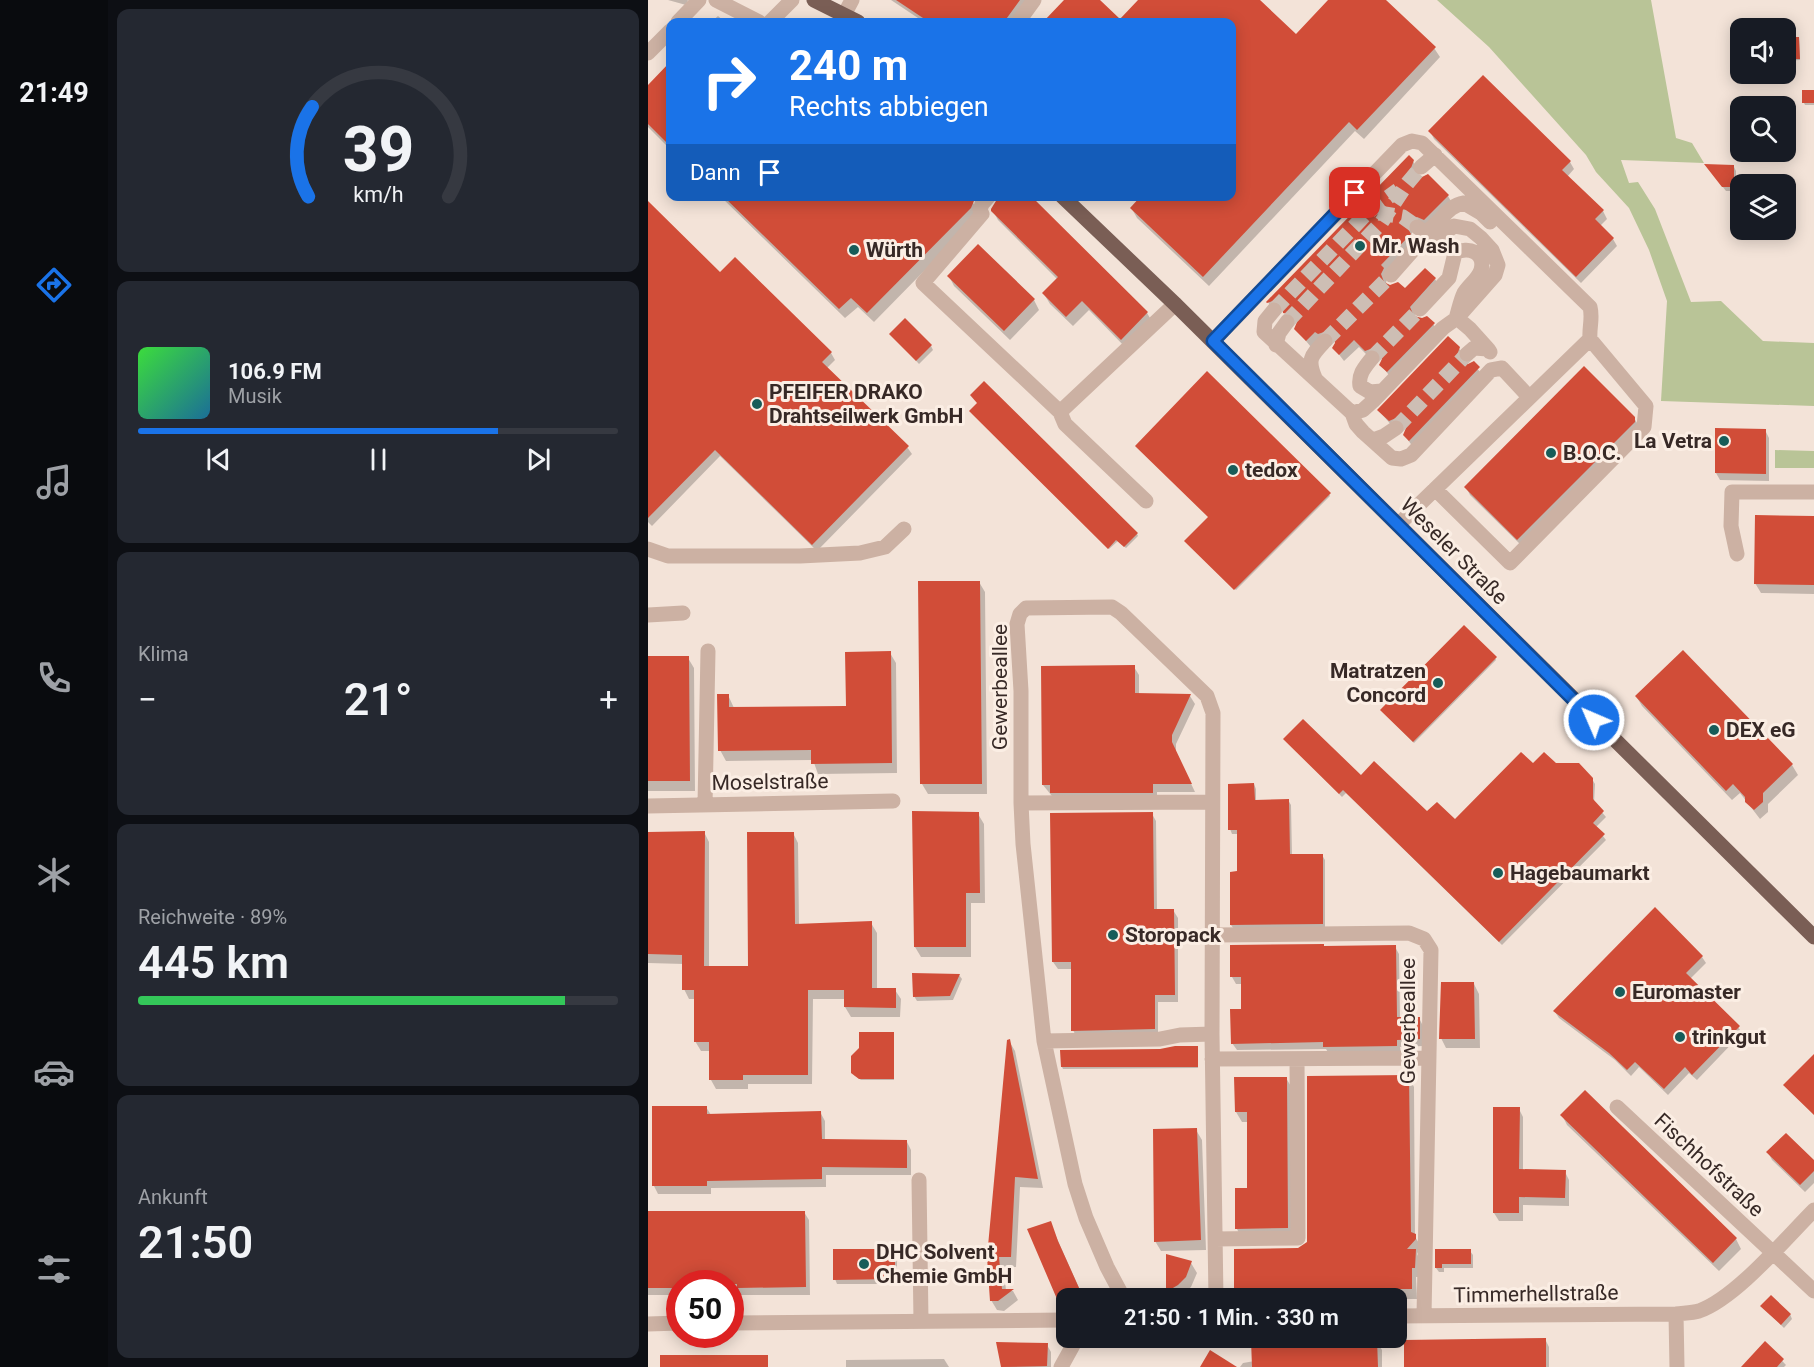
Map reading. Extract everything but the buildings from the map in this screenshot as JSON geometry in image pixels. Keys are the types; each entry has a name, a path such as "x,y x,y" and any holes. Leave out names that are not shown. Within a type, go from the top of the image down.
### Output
{"main road":[{"path":"814,0 849,18"},
{"name":"Weseler Straße","path":"1067,201 1213,341 1814,937"}],"street":[{"path":"682,18 699,0"},
{"path":"716,0 751,18"},
{"path":"774,18 792,0"},
{"path":"851,18 852,0"},
{"path":"1021,18 1034,0"},
{"path":"648,52 666,35"},
{"path":"1213,341 1402,144 1412,141 1422,143 1590,307 1593,316 1589,327 1590,339 1646,406 1644,427 1510,563 1435,489"},
{"path":"1421,167 1435,155"},
{"path":"985,201 980,210 982,214 922,283 1060,412 1065,424 1146,501"},
{"path":"1417,227 1425,232 1431,229 1452,207 1464,203 1481,213 1550,282 1590,307"},
{"path":"1352,413 1363,410 1443,328 1456,318 1495,275 1498,265 1492,250 1470,228 1454,226 1430,244 1414,249 1391,275"},
{"path":"1420,309 1449,278 1455,253 1466,249 1472,250 1478,253 1481,268 1464,294 1456,318"},
{"path":"1060,412 1175,304"},
{"path":"1274,310 1265,321 1264,332 1352,413 1356,424 1392,458 1401,459 1411,454 1491,370 1502,369"},
{"path":"1456,318 1470,329 1502,369 1529,397"},
{"path":"1276,345 1279,333 1287,322"},
{"path":"1398,525 1590,339"},
{"path":"1315,378 1310,360 1314,352 1325,342"},
{"path":"1467,354 1474,348 1488,349"},
{"path":"1372,358 1362,369 1360,386 1370,392 1382,391"},
{"path":"1373,440 1396,428"},
{"path":"1737,554 1731,526 1732,492 1814,492"},
{"path":"648,549 668,556 800,556 860,553 885,547 904,529"},
{"name":"Gewerbeallee","path":"1118,1288 1086,1218 1075,1184 1044,1041 1023,844 1021,803 1021,691 1017,624 1020,614 1026,608 1097,606 1112,608 1207,696 1212,713 1212,1059 1216,1288"},
{"path":"648,615 683,613"},
{"path":"705,805 708,651"},
{"name":"Moselstraße","path":"648,806 893,801"},
{"path":"1021,803 1212,802"},
{"name":"Gewerbeallee","path":"1213,935 1409,933 1424,939 1431,950 1424,1316"},
{"path":"1044,1041 1160,1039 1180,1035 1212,1034"},
{"path":"1212,1059 1429,1058"},
{"path":"1215,1239 1299,1238 1297,1059"},
{"name":"Fischhofstraße","path":"1617,1107 1772,1253"},
{"path":"919,1180 921,1321"},
{"name":"Timmerhellstraße","path":"1407,1316 1697,1312 1733,1292 1814,1210"},
{"path":"1772,1253 1814,1291"},
{"path":"1676,1314 1677,1367"},
{"path":"744,1323 1056,1320"},
{"path":"648,1335 654,1324"},
{"path":"1061,1367 1071,1348"}],"green space":[{"path":"1437,0 1651,0 1676,138 1692,143 1704,163 1621,160 1629,183 1638,182 1655,209 1691,302 1721,301 1763,341 1814,343 1814,406 1661,401 1667,301 1649,250 1629,208 1596,172 1586,155 1489,47"},
{"path":"1775,450 1814,451 1814,468 1775,468"}],"tunnel":[{"path":"1287,322 1381,223 1421,167"},
{"path":"1274,310 1368,212 1398,190"},
{"path":"1379,213 1403,217 1417,227"},
{"path":"1325,341 1391,275"},
{"path":"1372,358 1420,309"},
{"path":"1396,428 1467,354"}],"place":[{"name":"Mr. Wash","path":"1360,246"},
{"name":"Würth","path":"854,250"},
{"name":"PFEIFER DRAKO Drahtseilwerk GmbH","path":"757,404"},
{"name":"La Vetra","path":"1724,441"},
{"name":"B.O.C.","path":"1551,453"},
{"name":"tedox","path":"1233,470"},
{"name":"Matratzen Concord","path":"1438,683"},
{"name":"DEX eG","path":"1714,730"},
{"name":"Hagebaumarkt","path":"1498,873"},
{"name":"Storopack","path":"1113,935"},
{"name":"Euromaster","path":"1620,992"},
{"name":"trinkgut","path":"1680,1037"},
{"name":"DHC Solvent Chemie GmbH","path":"864,1264"}],"route":[{"path":"1355,193 1213,341 1594,720"}]}
